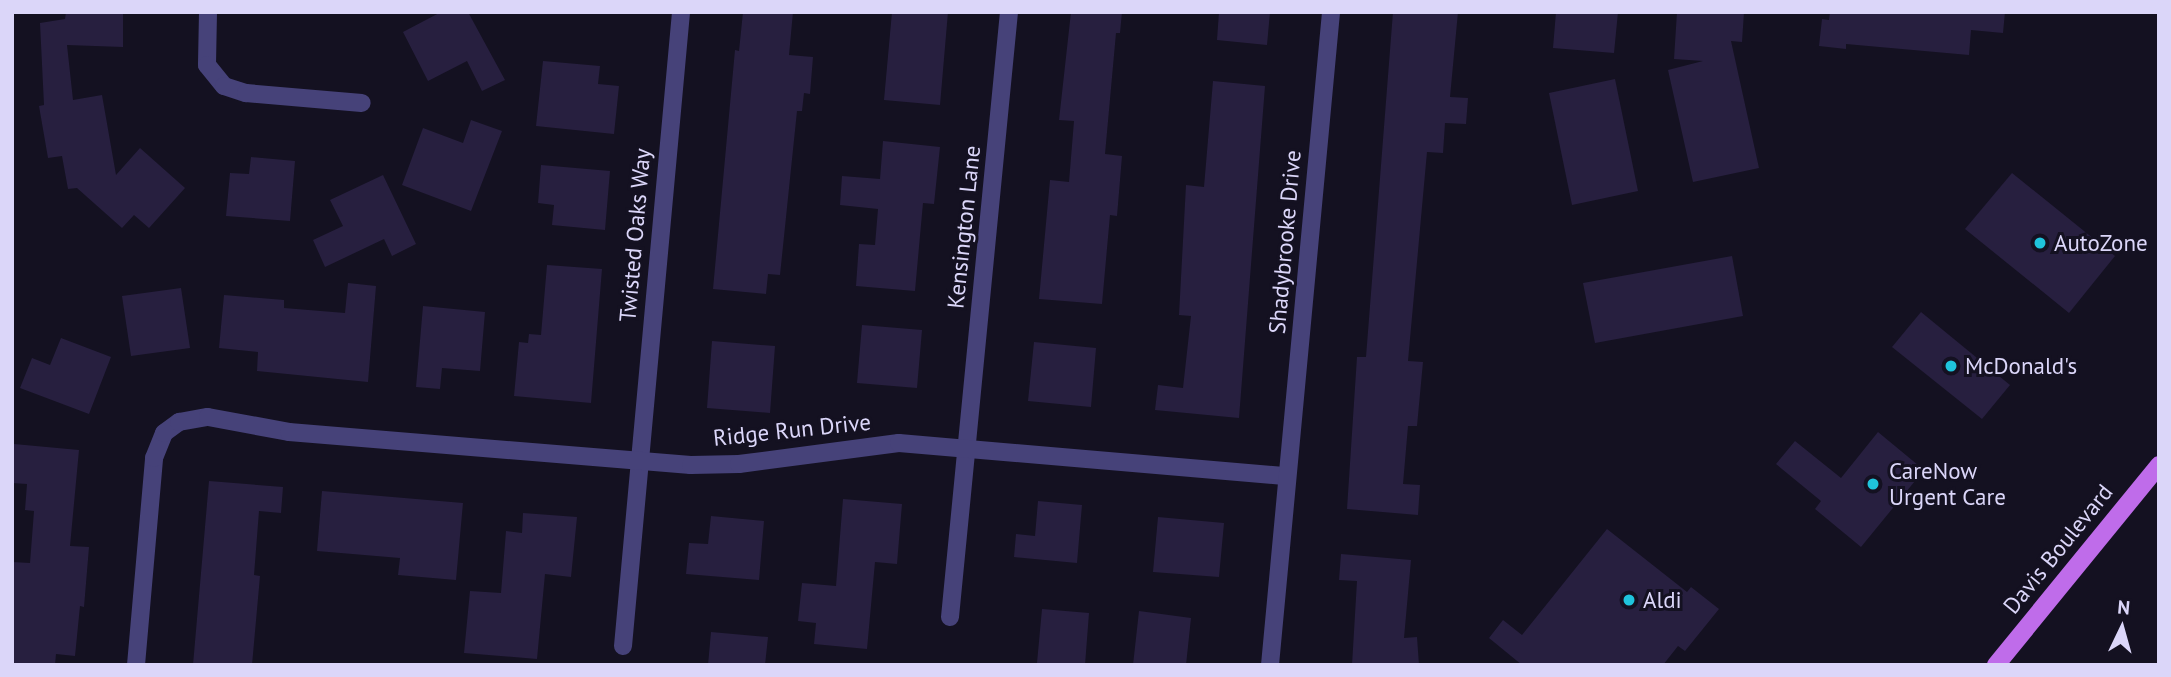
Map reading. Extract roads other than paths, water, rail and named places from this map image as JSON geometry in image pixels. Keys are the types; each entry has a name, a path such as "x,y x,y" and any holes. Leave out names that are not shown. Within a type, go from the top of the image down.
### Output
{"main road":[{"name":"Davis Boulevard","path":"1996,665 2159,465"}],"street":[{"path":"208,12 205,51 215,79 246,93 362,103"},
{"name":"Twisted Oaks Way","path":"622,646 681,12"},
{"name":"Kensington Lane","path":"950,617 1009,12"},
{"name":"Shadybrooke Drive","path":"1270,665 1331,12"},
{"name":"Ridge Run Drive","path":"136,665 154,458 163,433 179,422 208,417 289,432 638,462 739,464 842,448 899,443 967,446 1287,476"}],"place":[{"name":"AutoZone","path":"2040,243"},
{"name":"McDonald's","path":"1951,366"},
{"name":"CareNow Urgent Care","path":"1873,484"},
{"name":"Aldi","path":"1629,600"}]}
